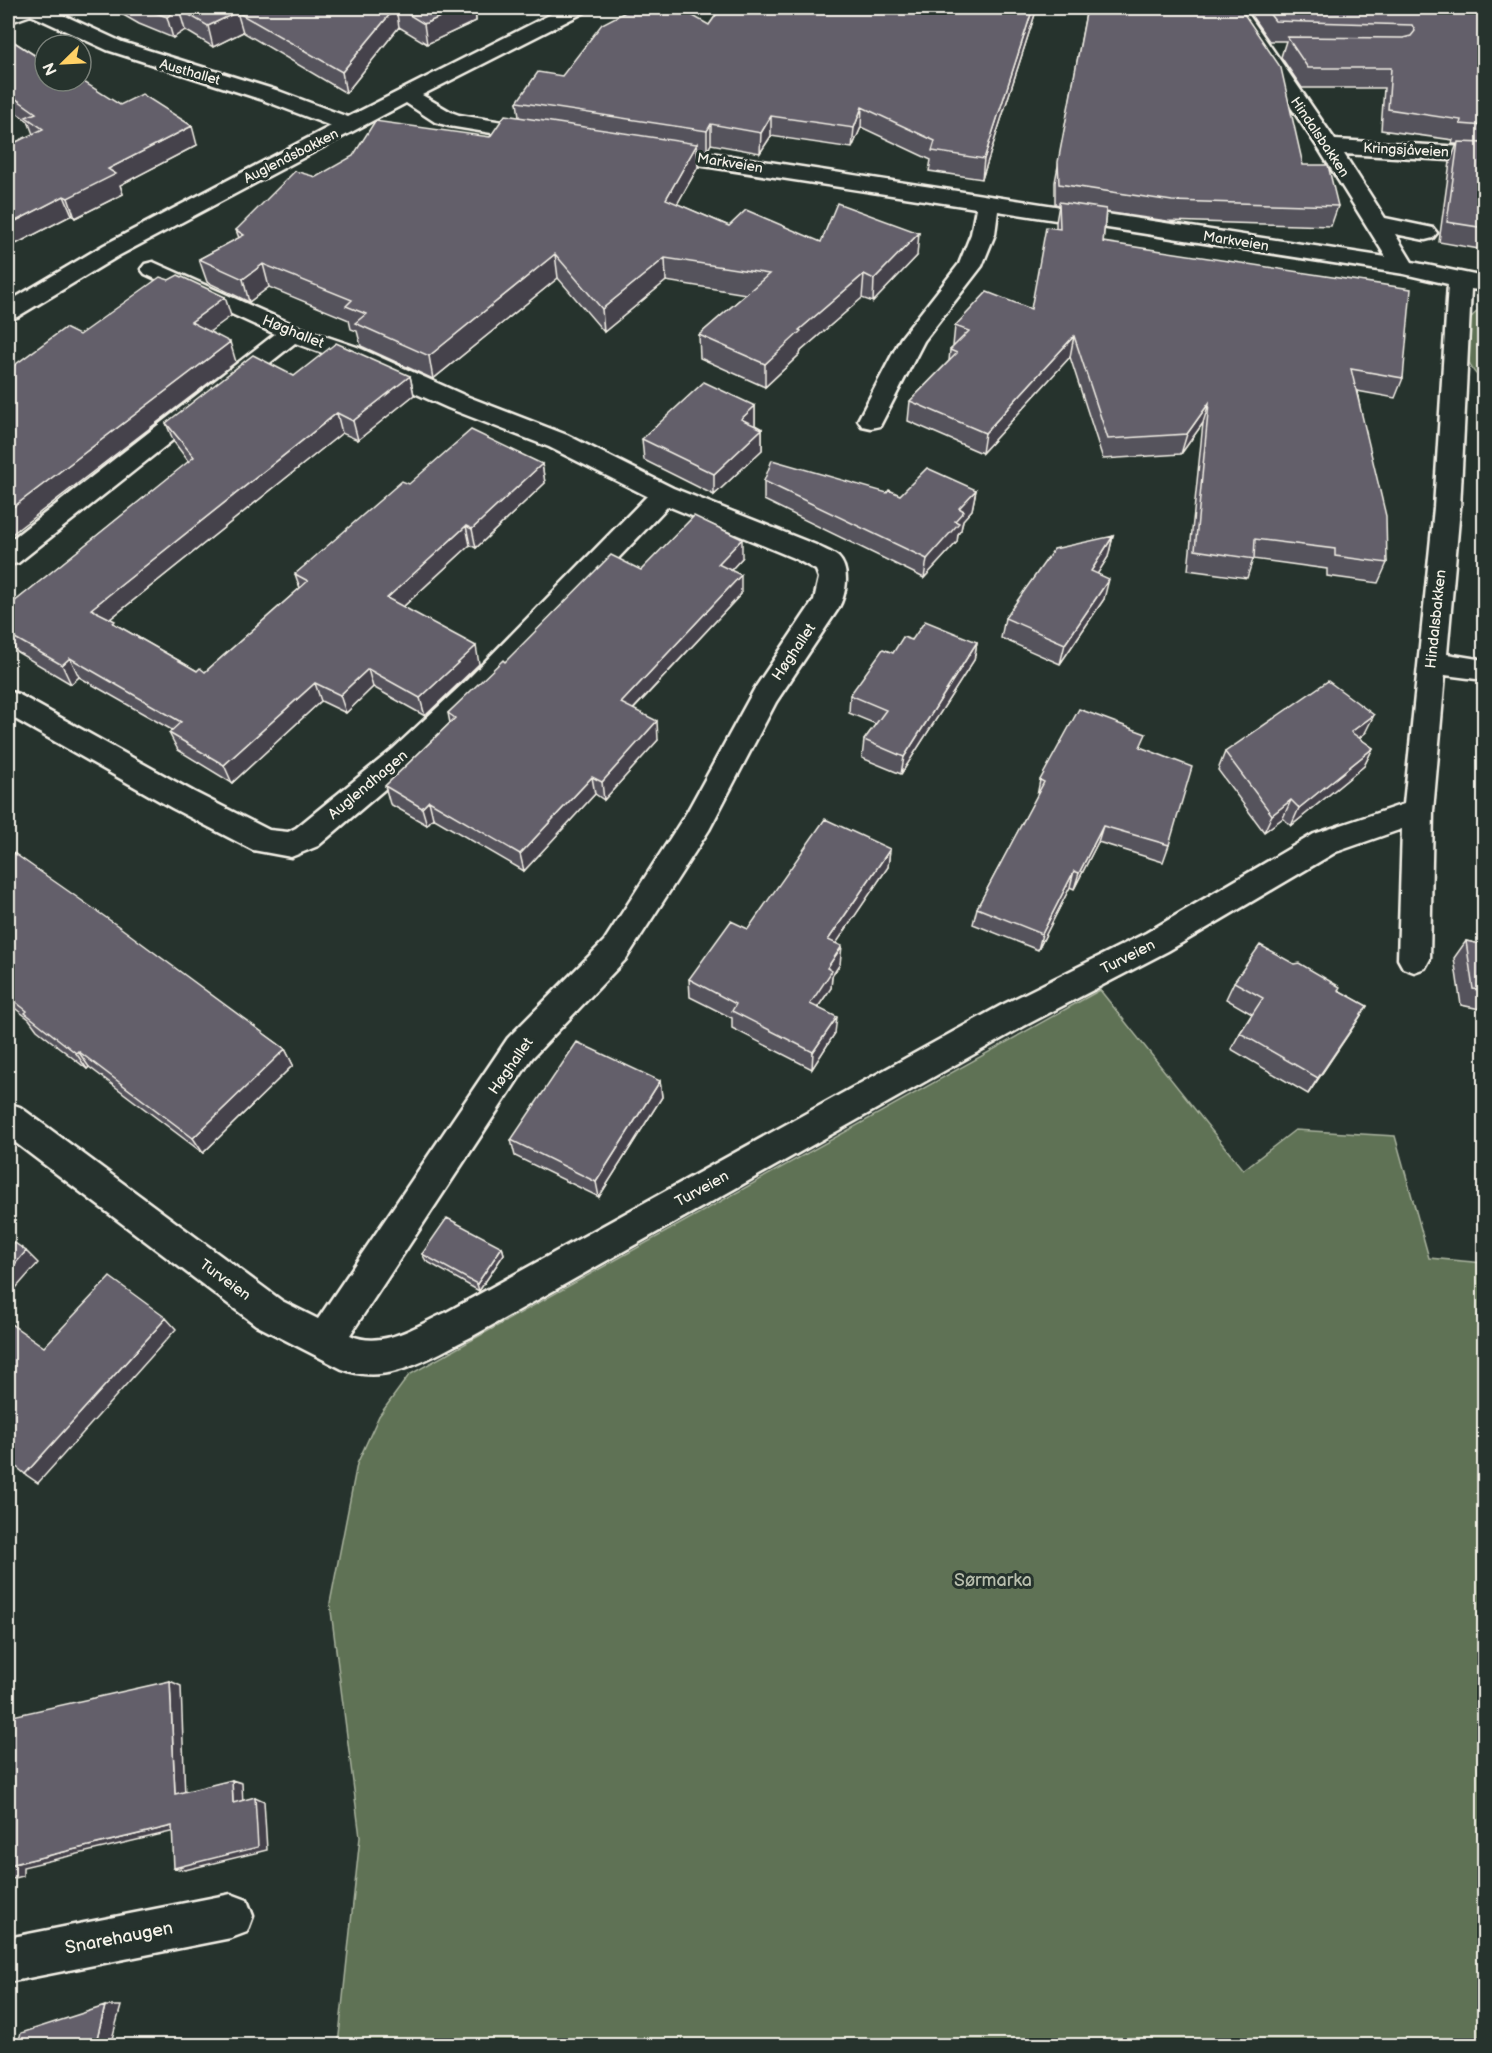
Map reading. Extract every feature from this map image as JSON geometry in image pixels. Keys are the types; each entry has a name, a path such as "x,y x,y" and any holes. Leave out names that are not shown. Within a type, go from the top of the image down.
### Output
{"street":[{"path":"8,17 29,8"},
{"name":"Austhallet","path":"34,8 81,33 154,62 255,91 350,125"},
{"name":"Auglendsbakken","path":"8,312 112,250 472,60 578,8"},
{"name":"Hindalsbakken","path":"1234,8 1286,70 1328,146 1404,267"},
{"path":"1260,39 1284,49"},
{"path":"408,95 443,117 457,121 565,138"},
{"name":"Kringsjåveien","path":"1328,146 1485,155"},
{"name":"Markveien","path":"630,148 1404,267 1472,281"},
{"path":"871,420 913,338 970,266 983,234 988,202"},
{"path":"1378,224 1425,233"},
{"name":"Høghallet","path":"153,270 292,333 348,353 457,402 558,441 664,494 748,526 819,558 828,564 833,578 828,602 765,696 698,821 615,950 520,1048 324,1342"},
{"name":"Hindalsbakken","path":"1414,959 1418,811 1447,508 1472,281"},
{"path":"8,556 292,333"},
{"name":"Auglendhagen","path":"8,702 183,800 264,841 291,845 307,837 403,757 477,688 664,494"},
{"path":"1432,662 1485,670"},
{"name":"Turveien","path":"8,1118 269,1313 355,1356 379,1358 402,1352 458,1325 1012,1016 1157,942 1325,843 1418,811"},
{"name":"Snarehaugen","path":"8,1960 231,1916"}],"green space":[{"path":"1484,305 1484,395 1478,394 1479,377 1468,359 1466,322"},
{"name":"Sørmarka","path":"1100,990 1243,1170 1295,1130 1395,1136 1429,1258 1484,1263 1484,2045 338,2045 360,1837 330,1603 357,1464 379,1416 409,1375"}],"building":[{"path":"141,8 395,8 342,72 237,12 208,26 179,9 167,17"},
{"path":"398,8 460,8 424,24"},
{"path":"633,8 679,8 709,25 721,8 1033,8 984,159 932,151 935,141 862,107 854,128 771,116 761,133 711,124 707,131 517,102 538,72 562,76 602,24"},
{"path":"1087,8 1240,8 1281,68 1303,165 1328,165 1338,206 1172,201 1059,184 1058,162"},
{"path":"1265,8 1485,8 1485,126 1460,124 1461,120 1388,109 1391,68 1308,68 1287,37 1403,38 1411,36 1415,31 1412,25 1275,21"},
{"path":"8,38 33,54 33,93 93,93 93,88 120,105 142,94 192,126 108,169 116,174 68,198 64,196 8,225 8,146 43,129 26,117 36,113 8,93"},
{"path":"505,115 697,144 666,199 729,226 746,210 821,242 837,203 919,233 874,279 864,274 799,330 801,331 765,364 699,335 769,274 665,258 602,309 555,254 429,356 355,323 366,314 346,306 352,300 263,264 243,279 199,259 244,235 236,230 295,171 316,177 353,156 375,121 490,137"},
{"path":"1458,142 1485,143 1485,228 1447,222"},
{"path":"1059,202 1106,209 1103,242 1411,289 1403,378 1351,369 1386,516 1387,563 1335,556 1335,549 1255,539 1254,559 1195,550 1209,403 1187,434 1108,439 1074,336 985,433 910,401 957,353 950,350 969,331 955,326 987,292 1031,309 1046,227 1060,229"},
{"path":"178,275 225,297 191,322 230,342 8,511 8,370 65,328 79,335 160,277 169,280"},
{"path":"336,343 410,376 353,421 337,413 91,609 197,671 200,668 205,672 308,581 295,574 402,481 409,484 471,430 542,464 472,529 466,526 387,598 476,646 420,698 368,669 340,695 315,683 224,765 169,733 181,722 70,658 62,665 8,634 14,627 8,623 8,607 194,457 166,423 253,355 294,376"},
{"path":"704,382 755,406 741,419 762,429 714,474 642,439"},
{"path":"772,460 887,493 889,490 900,495 927,468 976,490 959,508 964,511 955,521 959,523 927,559 764,481"},
{"path":"694,516 742,539 718,564 741,575 621,703 657,721 602,782 592,777 520,854 429,801 422,808 385,786 455,718 448,713 503,660 505,662 611,555 641,570"},
{"path":"1113,536 1091,571 1109,579 1065,644 1005,618 1054,549"},
{"path":"925,621 977,642 904,757 864,740 886,710 850,695 883,649 893,653 903,637 912,640"},
{"path":"1328,681 1374,715 1351,732 1373,748 1299,808 1291,800 1272,815 1225,752"},
{"path":"1079,709 1146,734 1140,747 1192,767 1169,845 1103,826 1079,873 1074,871 1042,934 977,908 1044,782 1040,780"},
{"path":"825,819 890,849 828,940 842,946 827,968 832,971 810,1004 837,1017 813,1052 732,1011 736,1004 689,979 731,921 748,929"},
{"path":"8,849 121,928 285,1049 193,1138 78,1051 76,1053 25,1013 27,1011 8,996"},
{"path":"1466,941 1485,945 1485,991 1473,989"},
{"path":"1260,945 1294,964 1299,963 1340,987 1338,990 1367,1006 1318,1078 1240,1033 1263,998 1234,982"},
{"path":"577,1042 660,1081 596,1182 511,1140"},
{"path":"447,1218 502,1247 477,1284 422,1254"},
{"path":"8,1238 26,1251 8,1272"},
{"path":"110,1277 166,1318 25,1474 8,1460 8,1322 44,1347"},
{"path":"170,1681 175,1794 232,1780 233,1803 255,1797 258,1847 174,1868 172,1826 9,1865 10,1874 8,1874 8,1717"},
{"path":"105,2006 95,2046 17,2046 21,2033"}]}
